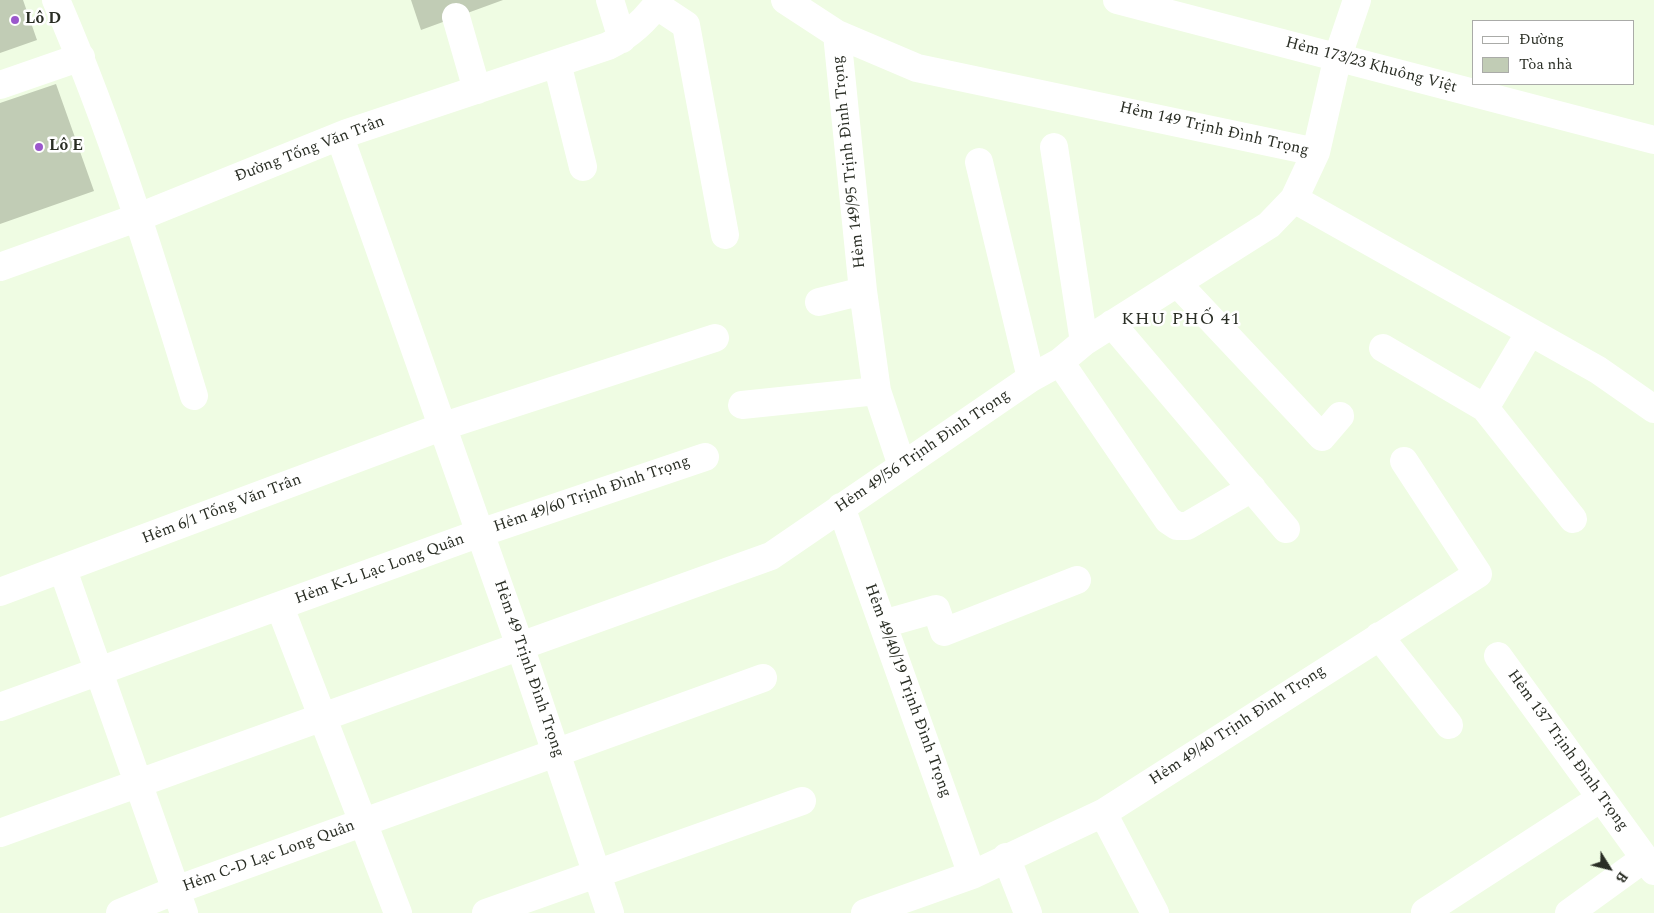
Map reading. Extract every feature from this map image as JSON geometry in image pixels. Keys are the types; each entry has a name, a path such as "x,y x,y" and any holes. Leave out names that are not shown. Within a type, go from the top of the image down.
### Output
{"street":[{"path":"56,0 81,57 139,217 194,396"},
{"path":"610,0 622,39 658,3 686,25 725,235"},
{"name":"Hẻm 149 Trịnh Đình Trọng","path":"785,0 837,34 918,68 1316,152 1294,199"},
{"name":"Hẻm 173/23 Khuông Việt","path":"1118,0 1654,140"},
{"path":"1316,152 1338,56 1357,0"},
{"path":"456,17 477,90"},
{"name":"Hẻm 149/95 Trịnh Đình Trọng","path":"837,34 863,291 877,391 902,466"},
{"name":"Đường Tống Văn Trân","path":"0,267 139,217 340,137 608,46 622,39"},
{"path":"0,85 81,57"},
{"path":"557,63 583,167"},
{"name":"Hẻm 49 Trịnh Đình Trọng","path":"340,137 444,426 610,913"},
{"path":"1054,147 1084,342"},
{"path":"979,162 1030,378"},
{"path":"1294,199 1598,370 1654,409"},
{"name":"Hẻm 49/56 Trịnh Đình Trọng","path":"0,833 771,556 1030,378 1060,362 1084,342 1269,225 1294,199"},
{"path":"1177,283 1322,438 1340,416"},
{"path":"819,302 863,291"},
{"path":"1112,324 1286,529"},
{"path":"1485,408 1530,332"},
{"name":"Hẻm 6/1 Tống Văn Trân","path":"0,592 444,426 715,338"},
{"path":"1383,348 1485,408 1573,519"},
{"path":"1060,362 1168,520 1172,523 1177,526 1186,526 1252,488"},
{"path":"742,405 877,391"},
{"name":"Hẻm 49/60 Trịnh Đình Trọng","path":"480,533 704,457"},
{"name":"Hẻm 49/40 Trịnh Đình Trọng","path":"865,913 972,875 1006,857 1103,813 1478,574 1404,461"},
{"name":"Hẻm 49/40/19 Trịnh Đình Trọng","path":"842,507 972,875"},
{"name":"Hẻm K-L Lạc Long Quân","path":"0,708 98,670 480,533"},
{"path":"63,570 180,902"},
{"path":"883,624 936,609 944,632 1077,580"},
{"path":"280,606 398,913"},
{"path":"1379,636 1449,726"},
{"name":"Hẻm 137 Trịnh Đình Trọng","path":"1498,656 1649,865"},
{"name":"Hẻm C-D Lạc Long Quân","path":"120,913 180,902 363,823 763,678"},
{"path":"1425,912 1601,798"},
{"path":"486,913 802,801"},
{"path":"1103,813 1155,913"},
{"path":"1006,857 1028,913"},
{"path":"1569,913 1649,865"}],"building":[{"name":"Lô D","path":"0,0 23,0 37,40 0,53"},
{"path":"411,0 503,0 421,30"},
{"name":"Lô E","path":"56,84 94,191 0,224 0,103"}],"place":[{"name":"Lô D","path":"15,20"},
{"name":"Lô E","path":"39,147"}],"district":[{"name":"KHU PHỐ 41","path":"1181,320"}]}
